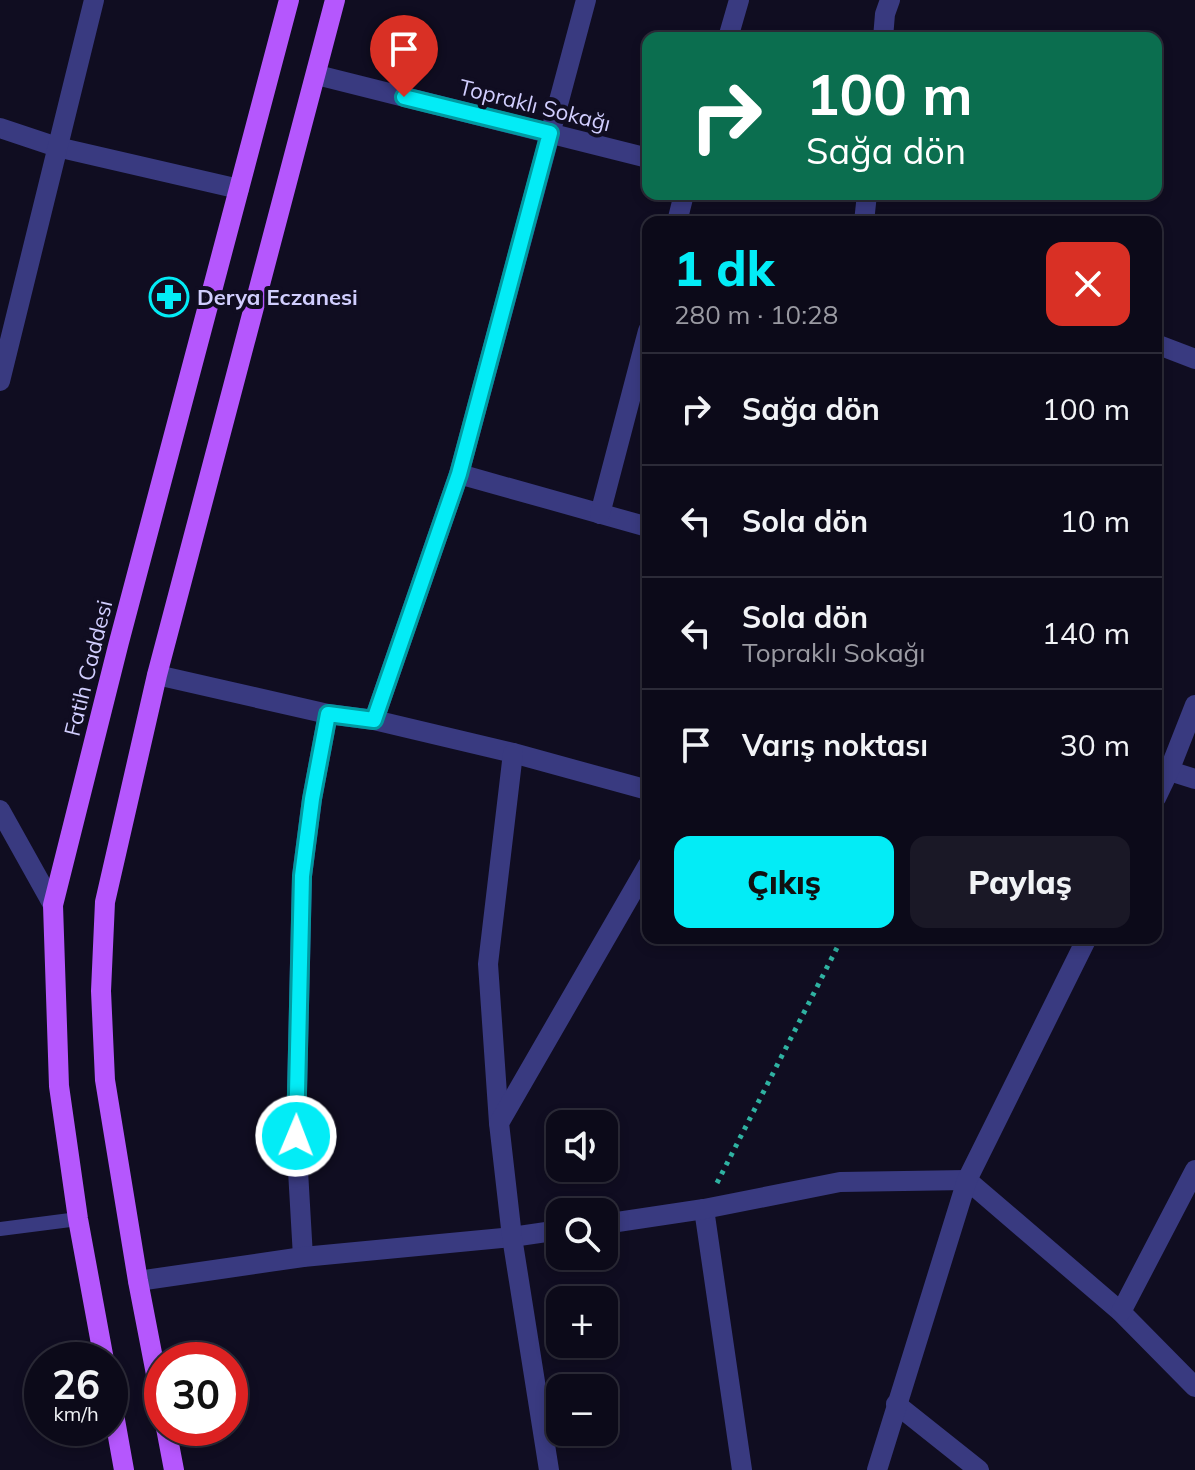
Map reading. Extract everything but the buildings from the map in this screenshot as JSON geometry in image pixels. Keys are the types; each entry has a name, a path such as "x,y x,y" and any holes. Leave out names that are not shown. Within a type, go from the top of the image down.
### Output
{"main road":[{"name":"Fatih Caddesi","path":"101,1342 78,1219 59,1086 53,905 119,642 289,0"},
{"path":"150,1342 105,1080 101,991 105,902 157,675 335,0"},
{"path":"120,1446 124,1470"},
{"path":"169,1446 174,1470"}],"street":[{"path":"0,381 94,0"},
{"path":"374,720 459,474 586,0"},
{"path":"730,32 739,0"},
{"path":"884,32 890,0"},
{"name":"Topraklı Sokağı","path":"317,75 642,156"},
{"path":"0,128 57,147 239,189"},
{"path":"1162,346 1195,359"},
{"path":"600,514 642,354"},
{"path":"459,474 642,525"},
{"path":"157,675 328,714 374,720 642,788"},
{"path":"1195,705 1163,769 1195,779"},
{"path":"303,1257 296,1136 302,876 328,714"},
{"path":"513,753 488,964 499,1123 512,1237 549,1470"},
{"path":"0,810 53,905"},
{"path":"499,1123 642,875"},
{"path":"877,1470 967,1180 1084,944"},
{"path":"1121,1312 1195,1170"},
{"path":"618,1222 704,1209 840,1182 967,1180 1121,1312 1195,1387"},
{"path":"704,1209 742,1470"},
{"path":"138,1281 303,1257 546,1232"},
{"path":"896,1404 979,1470"}],"lane":[{"path":"0,1229 78,1219"}],"path":[{"path":"704,1209 839,944"}],"place":[{"name":"Derya Eczanesi","path":"169,297"}],"route":[{"path":"296,1136 302,876 328,714 374,720 459,474 550,133 404,97"}]}
